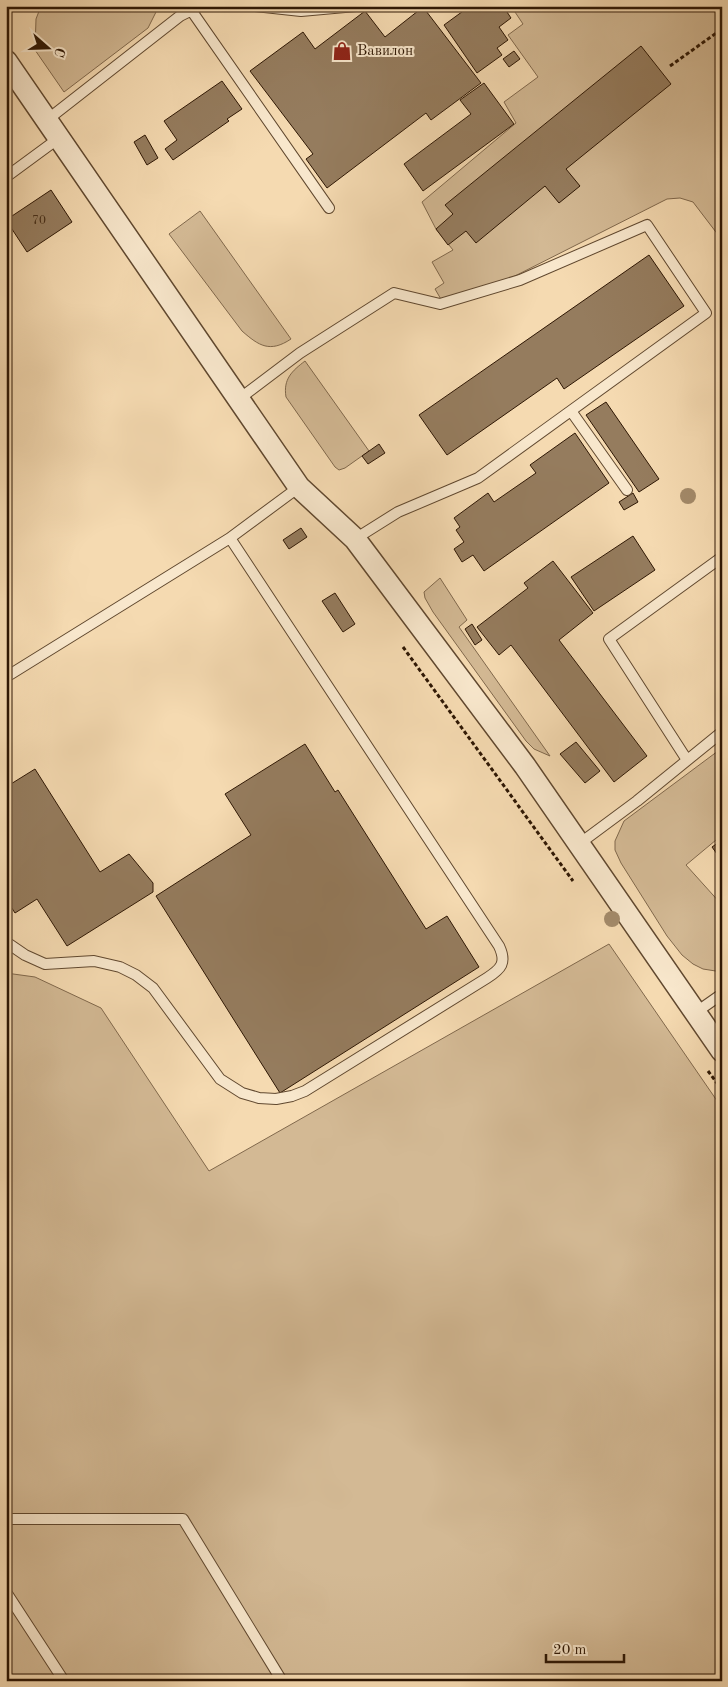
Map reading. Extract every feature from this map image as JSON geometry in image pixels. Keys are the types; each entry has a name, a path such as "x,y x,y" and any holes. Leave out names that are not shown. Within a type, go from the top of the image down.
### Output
{"street":[{"path":"6,61 299,487 355,539 525,766 722,1051"}],"lane":[{"path":"255,6 301,11 356,6"},
{"path":"47,120 180,16 196,8 329,208"},
{"path":"6,177 59,138"},
{"path":"239,399 300,353 394,293 440,304 520,280 647,225 706,313 478,478 398,512 355,539"},
{"path":"571,411 627,490"},
{"path":"6,677 230,538 299,487"},
{"path":"6,942 26,956 45,964 94,961 120,968 136,975 153,988 220,1079 242,1093 259,1098 276,1099 305,1091 487,978 496,972 503,963 503,955 499,946 230,538"},
{"path":"687,760 609,639 722,557"},
{"path":"579,844 637,801 722,732"},
{"path":"695,1013 722,994"},
{"path":"6,1519 183,1520 282,1681"},
{"path":"6,1592 64,1681"}],"path":[{"path":"670,66 722,29"},
{"path":"398,640 576,885"},
{"path":"705,1067 722,1090"}],"shaded area":[{"path":"41,6 159,6 148,28 64,92 35,50 36,19"},
{"path":"511,6 722,6 722,240 693,202 680,198 667,199 509,279 442,301 435,289 444,283 432,262 453,250 436,229 422,202 516,123 504,102 538,77 508,35 523,24"},
{"path":"200,211 291,339 271,347 259,344 242,331 169,234"},
{"path":"305,361 369,451 345,468 339,470 335,467 286,397 287,380 296,368"},
{"path":"440,578 467,620 459,627 550,756 534,749 526,741 433,612 425,598 424,592"},
{"path":"722,748 722,835 686,865 722,905 722,972 703,969 682,955 667,936 621,863 615,850 615,841 624,821"},
{"path":"609,944 722,1108 722,1681 6,1681 6,973 35,977 101,1008 209,1171"}],"building":[{"path":"470,6 503,6 511,18 499,27 508,40 497,48 502,55 477,73 444,25"},
{"path":"423,7 481,83 431,120 426,113 327,188 306,159 313,154 250,71 303,32 315,49 365,11 385,37"},
{"path":"641,46 671,84 566,169 580,186 559,203 545,186 476,243 466,231 448,245 436,229 453,214 445,205"},
{"path":"514,51 520,59 509,67 503,59"},
{"path":"222,81 242,109 227,119 229,121 173,160 165,149 177,140 164,121"},
{"path":"484,83 514,124 423,191 404,164 471,114 460,100"},
{"path":"145,135 158,158 147,165 134,142"},
{"path":"51,190 72,222 27,252 6,220"},
{"path":"649,255 684,306 564,389 557,378 447,455 419,415"},
{"path":"606,402 659,479 639,492 586,415"},
{"path":"575,433 609,483 484,571 473,555 462,562 454,549 464,542 456,530 460,527 454,518 488,493 494,502 536,473 530,465"},
{"path":"379,444 385,453 368,464 362,456"},
{"path":"633,493 638,502 624,510 619,502"},
{"path":"301,528 307,537 289,549 283,540"},
{"path":"633,536 655,570 594,611 571,577"},
{"path":"553,561 593,613 559,640 647,756 614,782 511,645 499,655 477,627 528,588 524,583"},
{"path":"335,593 355,624 343,632 322,601"},
{"path":"472,624 482,640 475,645 465,629"},
{"path":"576,742 600,771 585,783 560,754"},
{"path":"305,744 335,792 338,790 426,929 447,916 479,967 280,1093 156,896 251,835 225,794"},
{"path":"35,769 100,872 129,854 153,883 153,892 67,946 37,899 15,913 6,899 6,787"},
{"path":"722,840 722,861 712,847"}],"place":[{"name":"Вавилон","path":"342,51"}]}
